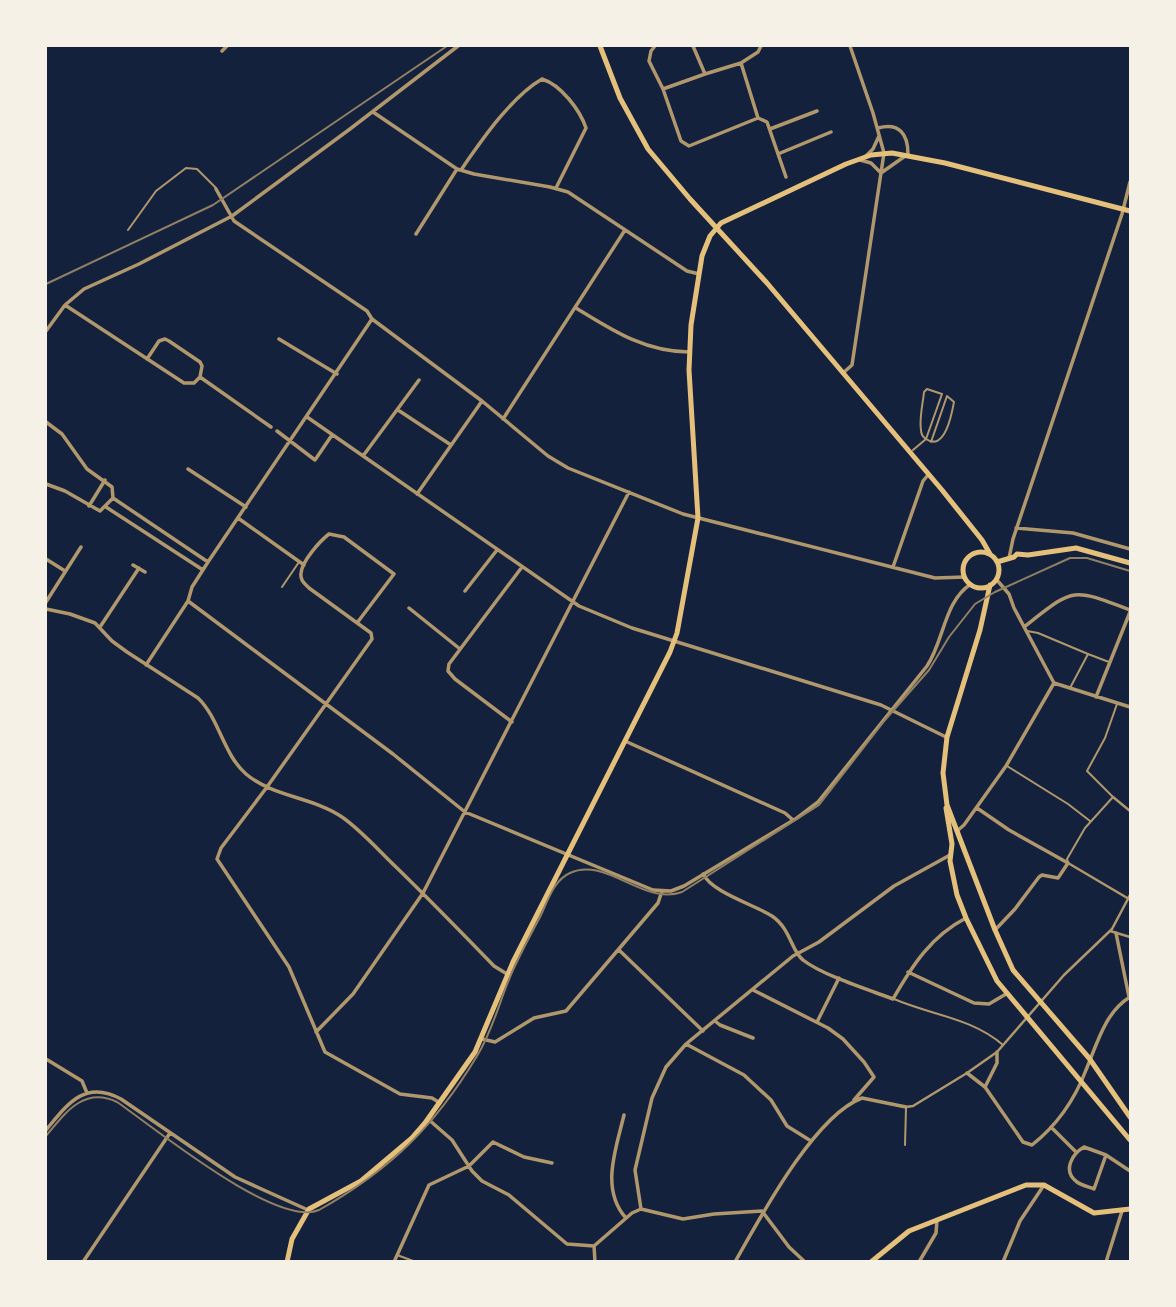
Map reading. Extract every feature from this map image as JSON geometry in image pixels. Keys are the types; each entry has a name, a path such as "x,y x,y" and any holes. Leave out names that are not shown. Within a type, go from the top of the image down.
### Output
{"main road":[{"path":"600,46 620,98 641,140 843,373 982,540 997,562 999,571 990,585 947,737 943,772 952,847 950,855 957,895 997,981 1130,1140"},
{"path":"287,1262 292,1240 308,1210 341,1194 374,1171 412,1138 482,1039 507,974 674,641 698,518 689,352 691,325 698,274 707,242 716,228 724,220 758,203 866,156 884,153 908,155 1130,211"},
{"path":"977,536 974,553 965,563 965,577 983,591 986,603"},
{"path":"997,562 1024,553 1028,555 1076,548 1130,563"},
{"path":"974,553 990,554"},
{"path":"979,587 990,585"},
{"path":"946,801 1013,970 1089,1058 1130,1117"},
{"path":"949,831 957,831"},
{"path":"952,847 956,843 962,844"},
{"path":"871,1262 904,1234 1026,1185 1044,1185 1094,1213 1130,1209"}],"street":[{"path":"222,51 227,46"},
{"path":"46,331 65,305 84,289 232,216 458,46"},
{"path":"655,46 649,61 663,89 684,145 689,146 758,118 767,122 786,177"},
{"path":"693,46 705,75"},
{"path":"663,89 741,63 758,52 761,46"},
{"path":"843,373 852,365 884,153 850,46"},
{"path":"741,63 758,118"},
{"path":"416,234 486,133 532,85 542,79 551,82 581,113 586,128 556,188"},
{"path":"769,129 817,111"},
{"path":"373,112 459,170 568,192 687,271 698,274"},
{"path":"878,128 890,126 903,132 907,140 908,155 881,173"},
{"path":"778,154 831,132"},
{"path":"866,156 873,149 880,134"},
{"path":"857,160 871,163 881,173"},
{"path":"1012,558 1009,552 1016,528 1130,182"},
{"path":"216,189 234,221 367,311 372,319 561,464 698,518 941,579 965,577"},
{"path":"503,419 625,230"},
{"path":"65,305 147,359 184,383 194,383 200,377 200,362 165,339 159,341 147,359"},
{"path":"576,308 630,341 660,350 689,352"},
{"path":"146,665 188,601 192,587 208,562 372,319"},
{"path":"279,339 337,374"},
{"path":"200,377 271,427"},
{"path":"363,456 419,380"},
{"path":"417,494 482,401"},
{"path":"398,410 451,445"},
{"path":"307,417 574,603 632,628 891,709 947,737"},
{"path":"46,422 62,434 87,469 112,487 113,498 100,511 65,491 46,484"},
{"path":"277,431 315,460 332,435"},
{"path":"188,469 246,507"},
{"path":"893,567 923,481 928,475"},
{"path":"89,506 105,480"},
{"path":"316,1032 352,994 423,894 629,492"},
{"path":"113,498 208,562"},
{"path":"106,507 203,570"},
{"path":"239,518 303,565"},
{"path":"1016,528 1073,533 1130,549"},
{"path":"357,622 394,574 344,537 329,534 303,565 300,575 302,581 371,633 372,639 267,788 221,848 218,859 289,967 321,1045 332,1057 400,1094 432,1098 440,1102"},
{"path":"46,602 81,547"},
{"path":"465,591 496,550"},
{"path":"46,559 65,571"},
{"path":"133,565 145,572"},
{"path":"512,722 449,674 449,664 522,567"},
{"path":"100,627 139,568"},
{"path":"996,579 1008,593 1054,683 1130,707"},
{"path":"188,601 393,754 465,812 662,891 676,890 793,820 821,799 932,659 954,601 971,584"},
{"path":"1025,629 1062,598 1070,595 1090,594 1130,611 1096,697"},
{"path":"409,608 460,649"},
{"path":"46,609 95,623 111,640 204,704 244,772 267,788 330,810 342,818 369,840 494,966 507,974"},
{"path":"957,831 1006,766 1054,683"},
{"path":"625,741 785,813 793,820"},
{"path":"1113,797 1130,811"},
{"path":"735,1262 762,1211 811,1141 840,1110 862,1098 913,1106 997,1052 1064,975 1110,931 1130,897 1009,830 976,808"},
{"path":"641,1209 635,1170 652,1098 666,1067 686,1044 798,954 820,942 894,886 950,855"},
{"path":"995,930 1015,909 1038,877 1042,875 1058,878 1068,863"},
{"path":"703,874 712,884 775,919 787,932 802,960 893,999 908,972 937,936 966,918"},
{"path":"482,1039 495,1042 534,1018 569,1009 658,904 662,891"},
{"path":"1110,931 1130,937"},
{"path":"967,1073 985,1087 1023,1142 1032,1144 1051,1127 1067,1108 1110,1018 1130,997 1116,933"},
{"path":"619,950 703,1031"},
{"path":"908,972 974,1003 984,1005 1006,993"},
{"path":"817,1022 839,978"},
{"path":"753,990 817,1022 843,1039 864,1062 874,1077 852,1102"},
{"path":"715,1021 753,1038"},
{"path":"686,1044 744,1075 771,1100 787,1126 811,1141"},
{"path":"985,1087 997,1063 997,1052"},
{"path":"46,1059 82,1081 87,1093"},
{"path":"46,1130 71,1101 87,1093 105,1092 117,1097 246,1183 308,1210"},
{"path":"624,1115 611,1171 615,1202 626,1218"},
{"path":"428,1119 452,1140 482,1181 509,1195 567,1244 594,1247 626,1218 641,1209 683,1219 762,1211"},
{"path":"1051,1127 1076,1152"},
{"path":"83,1262 170,1133"},
{"path":"394,1262 429,1185 469,1166 493,1142 524,1157 552,1163"},
{"path":"1106,1154 1094,1189 1075,1181 1069,1167 1076,1152 1088,1147 1106,1154 1130,1171"},
{"path":"1003,1262 1020,1221 1044,1185"},
{"path":"762,1211 804,1262"},
{"path":"1107,1262 1122,1211"},
{"path":"919,1262 936,1233 937,1220"},
{"path":"594,1247 595,1262"}],"lane":[{"path":"128,229 156,191 186,168 197,169 216,189"},
{"path":"367,311 369,304"},
{"path":"910,453 926,439 942,394 928,389 924,392 920,429 926,439 931,442"},
{"path":"947,396 954,402 949,422 942,438 931,442 947,396"},
{"path":"282,587 299,561"},
{"path":"1025,629 1110,662"},
{"path":"1069,689 1088,654"},
{"path":"1068,863 1067,859 1078,840 1113,797 1087,771 1105,738 1118,703"},
{"path":"1006,766 1091,821"},
{"path":"893,999 922,1011 941,1013 976,1026 1003,1045"},
{"path":"905,1145 906,1107"},
{"path":"396,1255 416,1262"}],"tram line":[{"path":"46,1136 76,1104 95,1097 105,1098 117,1102 246,1191 300,1212 319,1210 368,1179 389,1162 445,1104 482,1047 517,961 552,891 564,876 584,870 597,871 653,893 667,895 682,892 819,805 885,720 929,670 949,637 975,604 1070,558 1087,558 1130,571"}],"railway":[{"path":"46,284 213,205 447,46"}]}
